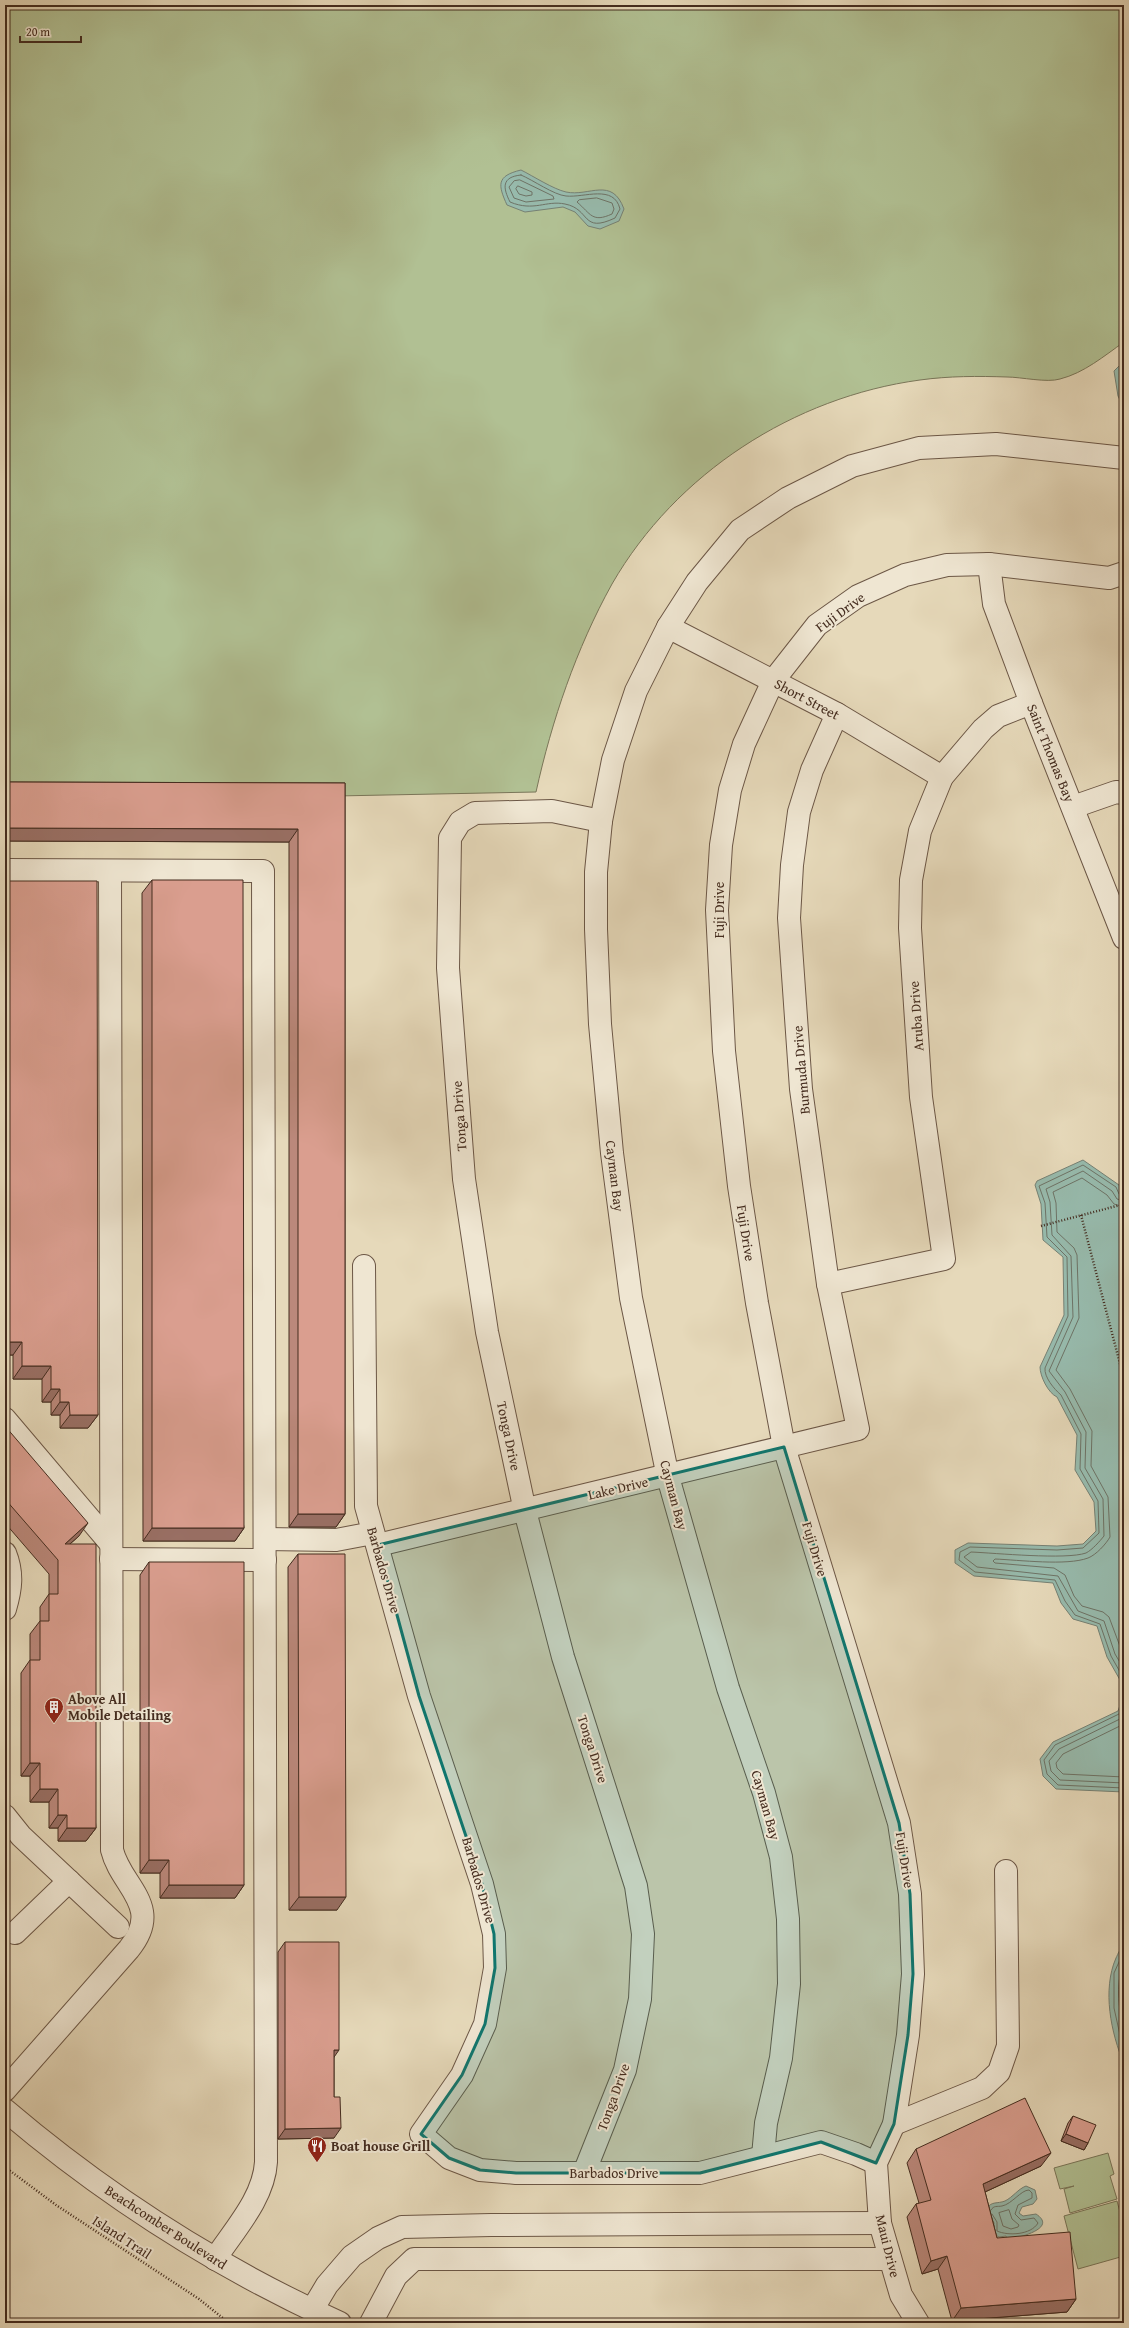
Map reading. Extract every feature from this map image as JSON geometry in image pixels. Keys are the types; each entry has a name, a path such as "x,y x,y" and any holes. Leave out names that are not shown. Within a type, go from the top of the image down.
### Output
{"street":[{"path":"601,822 613,760 636,691 668,627 697,582 740,530 788,498 852,466 919,448 996,444 1124,458"},
{"name":"Fuji Drive","path":"876,2163 894,2124 908,2035 913,1974 910,1894 900,1831 878,1750 838,1627 784,1447 757,1303 739,1186 724,1051 717,910 721,845 730,790 744,744 773,681 817,625 858,596 912,573 947,565 990,564 1110,578 1124,574"},
{"name":"Saint Thomas Bay","path":"990,564 994,604 1031,703 1124,938"},
{"name":"Short Street","path":"668,627 838,714 942,777"},
{"name":"Aruba Drive","path":"828,1284 944,1259 921,1097 910,928 911,880 920,831 942,777 983,729 998,716 1031,703"},
{"name":"Burmuda Drive","path":"838,714 812,770 799,812 792,865 789,918 801,1089 828,1284 858,1429"},
{"path":"1073,807 1116,792 1124,793"},
{"name":"Tonga Drive","path":"584,2173 625,2070 640,1999 643,1934 634,1878 563,1657 525,1511 487,1332 464,1179 448,968 450,838 460,822 475,813 552,811 601,822"},
{"name":"Cayman Bay","path":"601,822 596,872 596,929 600,1024 612,1153 631,1298 668,1477 728,1688 764,1793 781,1857 788,1919 789,1984 781,2058 766,2123 763,2156"},
{"path":"5,870 263,871 266,2168 257,2196 214,2259"},
{"path":"5,2090 129,1950 140,1927 141,1911 138,1899 115,1860 112,1850 110,871"},
{"name":"Barbados Drive","path":"364,1266 366,1506 419,1696 482,1884 494,1934 495,1968 485,2024 462,2075 421,2134 449,2158 480,2170 516,2173 700,2173 821,2142 856,2154 876,2163"},
{"path":"5,1418 111,1551"},
{"name":"Lake Drive","path":"111,1551 265,1549 336,1540 375,1540 525,1511 858,1429"},
{"path":"5,1553 10,1567 11,1584 5,1609"},
{"path":"8,1826 118,1927"},
{"path":"894,2124 982,2088 999,2072 1008,2046 1006,1871"},
{"path":"15,1933 69,1881"},
{"name":"Beachcomber Boulevard","path":"5,2110 84,2173 214,2259 340,2323"},
{"name":"Maui Drive","path":"876,2163 880,2223 901,2295 918,2323"},
{"path":"312,2310 328,2285 352,2256 378,2238 402,2227 491,2224 880,2223"},
{"path":"371,2323 396,2276 414,2259 890,2259"}],"path":[{"path":"1041,1226 1124,1204"},
{"path":"1081,1215 1124,1379"},
{"name":"Island Trail","path":"5,2167 56,2205 199,2299 229,2323"}],"highlighted area":[{"path":"784,1447 899,1823 910,1894 913,1974 908,2035 894,2124 876,2163 821,2142 700,2173 516,2173 480,2170 449,2158 421,2134 462,2075 485,2024 495,1968 494,1934 482,1884 419,1696 378,1545"}],"shaded area":[{"path":"5,5 1124,5 1124,342 1086,368 1060,379 1034,380 1013,377 974,376 920,380 873,389 828,403 784,423 743,447 704,475 669,508 638,544 612,584 587,634 566,685 542,765 536,792 336,796 5,795"},
{"path":"1108,2153 1114,2174 1110,2176 1117,2199 1070,2213 1064,2189 1074,2186 1060,2189 1054,2168"},
{"path":"1117,2201 1124,2227 1124,2256 1078,2269 1064,2216"}],"water":[{"path":"521,170 566,192 575,193 606,190 613,193 619,199 624,209 619,221 600,229 588,226 575,212 563,207 525,212 507,205 502,192 501,182 507,175"},
{"path":"1124,361 1124,408 1118,396 1114,371"},
{"path":"1083,1160 1119,1185 1124,1196 1124,1687 1107,1657 1097,1626 1073,1619 1061,1603 1053,1583 974,1576 955,1563 955,1550 968,1543 1057,1546 1083,1544 1096,1531 1094,1502 1075,1470 1077,1435 1057,1397 1045,1384 1041,1375 1040,1367 1064,1315 1063,1257 1043,1240 1041,1204 1035,1185 1037,1181"},
{"path":"1124,1694 1124,1792 1056,1789 1043,1776 1040,1759 1053,1742 1118,1711"},
{"path":"1124,1946 1124,2064 1115,2039 1109,1997 1112,1970 1118,1953"},
{"path":"1026,2186 1035,2190 1037,2199 1033,2204 1022,2207 1019,2213 1023,2216 1036,2214 1042,2219 1042,2224 1034,2232 1026,2235 1007,2240 1006,2236 999,2237 994,2234 994,2223 987,2208 993,2204 1005,2201"}],"building":[{"path":"5,782 345,783 345,1514 298,1514 298,829 5,828"},
{"path":"152,880 243,880 244,1528 152,1528"},
{"path":"5,881 97,881 98,1415 70,1415 69,1402 60,1402 60,1389 51,1389 51,1366 22,1366 22,1342 6,1342"},
{"path":"5,1426 88,1523 65,1544 96,1544 96,1828 67,1828 67,1815 58,1815 58,1789 40,1789 40,1763 30,1763 30,1660 40,1660 40,1621 49,1621 49,1594 58,1594 58,1560 5,1499"},
{"path":"298,1554 345,1554 346,1897 299,1897"},
{"path":"149,1562 244,1562 244,1885 169,1885 169,1860 149,1860"},
{"path":"285,1942 339,1942 339,2050 334,2050 334,2097 340,2097 341,2128 285,2129"},
{"path":"1025,2098 1051,2153 983,2184 997,2238 1070,2232 1076,2299 961,2308 947,2256 931,2261 916,2204 931,2200 916,2149"},
{"path":"1073,2116 1096,2125 1088,2143 1066,2134"}],"place":[{"name":"Above All Mobile Detailing","path":"54,1724"},
{"name":"Boat house Grill","path":"317,2163"}]}
